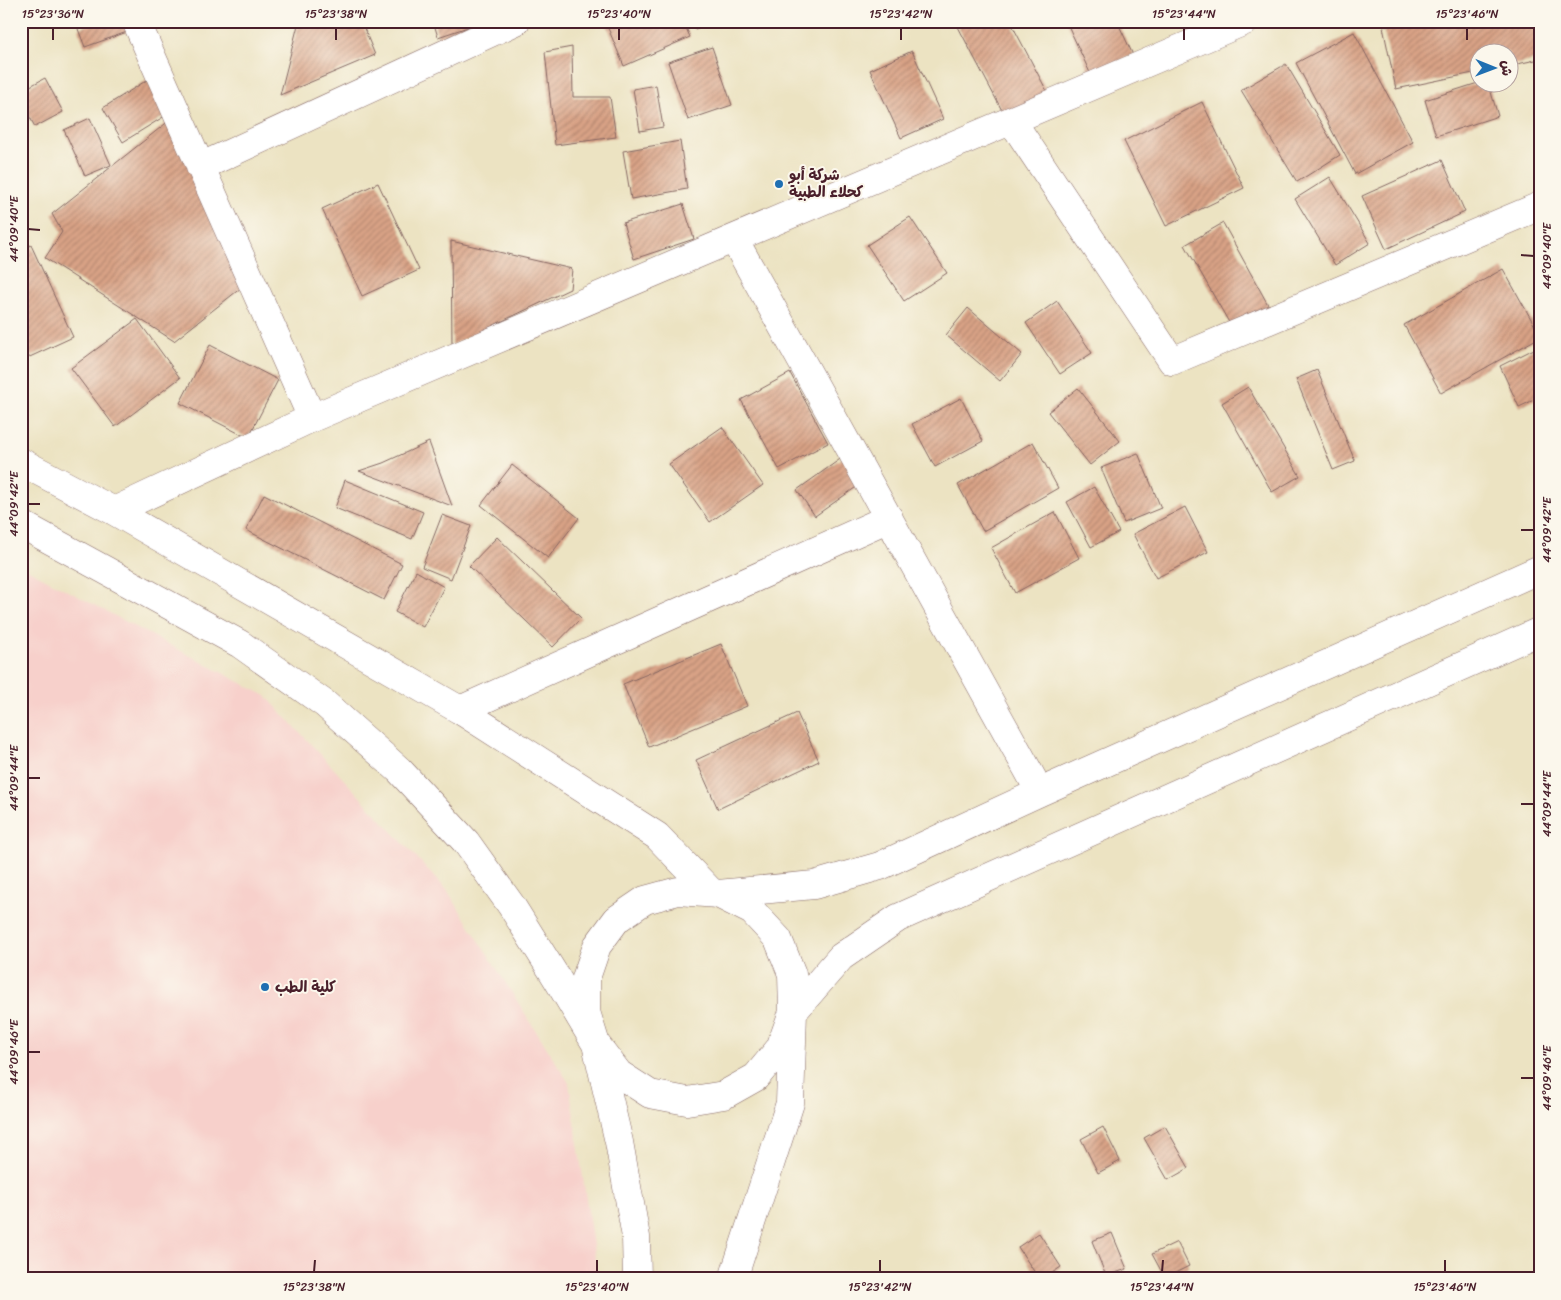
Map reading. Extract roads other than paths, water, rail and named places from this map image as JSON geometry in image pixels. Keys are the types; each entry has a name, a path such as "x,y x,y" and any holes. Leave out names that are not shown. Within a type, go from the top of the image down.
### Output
{"street":[{"path":"136,21 312,418"},
{"path":"200,167 516,21"},
{"path":"114,511 312,418 1245,21"},
{"path":"1012,120 1172,361 1540,206"},
{"path":"734,239 1040,792"},
{"path":"21,462 114,511 460,710 657,836 715,893 752,911 778,939 792,974 793,1012 790,1103 733,1279"},
{"path":"460,710 889,518"},
{"path":"21,524 240,644 325,704 400,770 466,842 511,905 596,1044 619,1074 650,1094 687,1101 724,1095 756,1077 780,1048 793,1012 842,957 898,918 1540,631"},
{"path":"637,1279 636,1237 621,1151 596,1044 586,1012 586,978 597,946 617,919 645,900 678,891 715,893 814,885 880,866 1040,792 1540,570"}],"place":[{"name":"شركة أبو كحلاء الطبية","path":"779,184"},
{"name":"كلية الطب","path":"265,987"}]}
